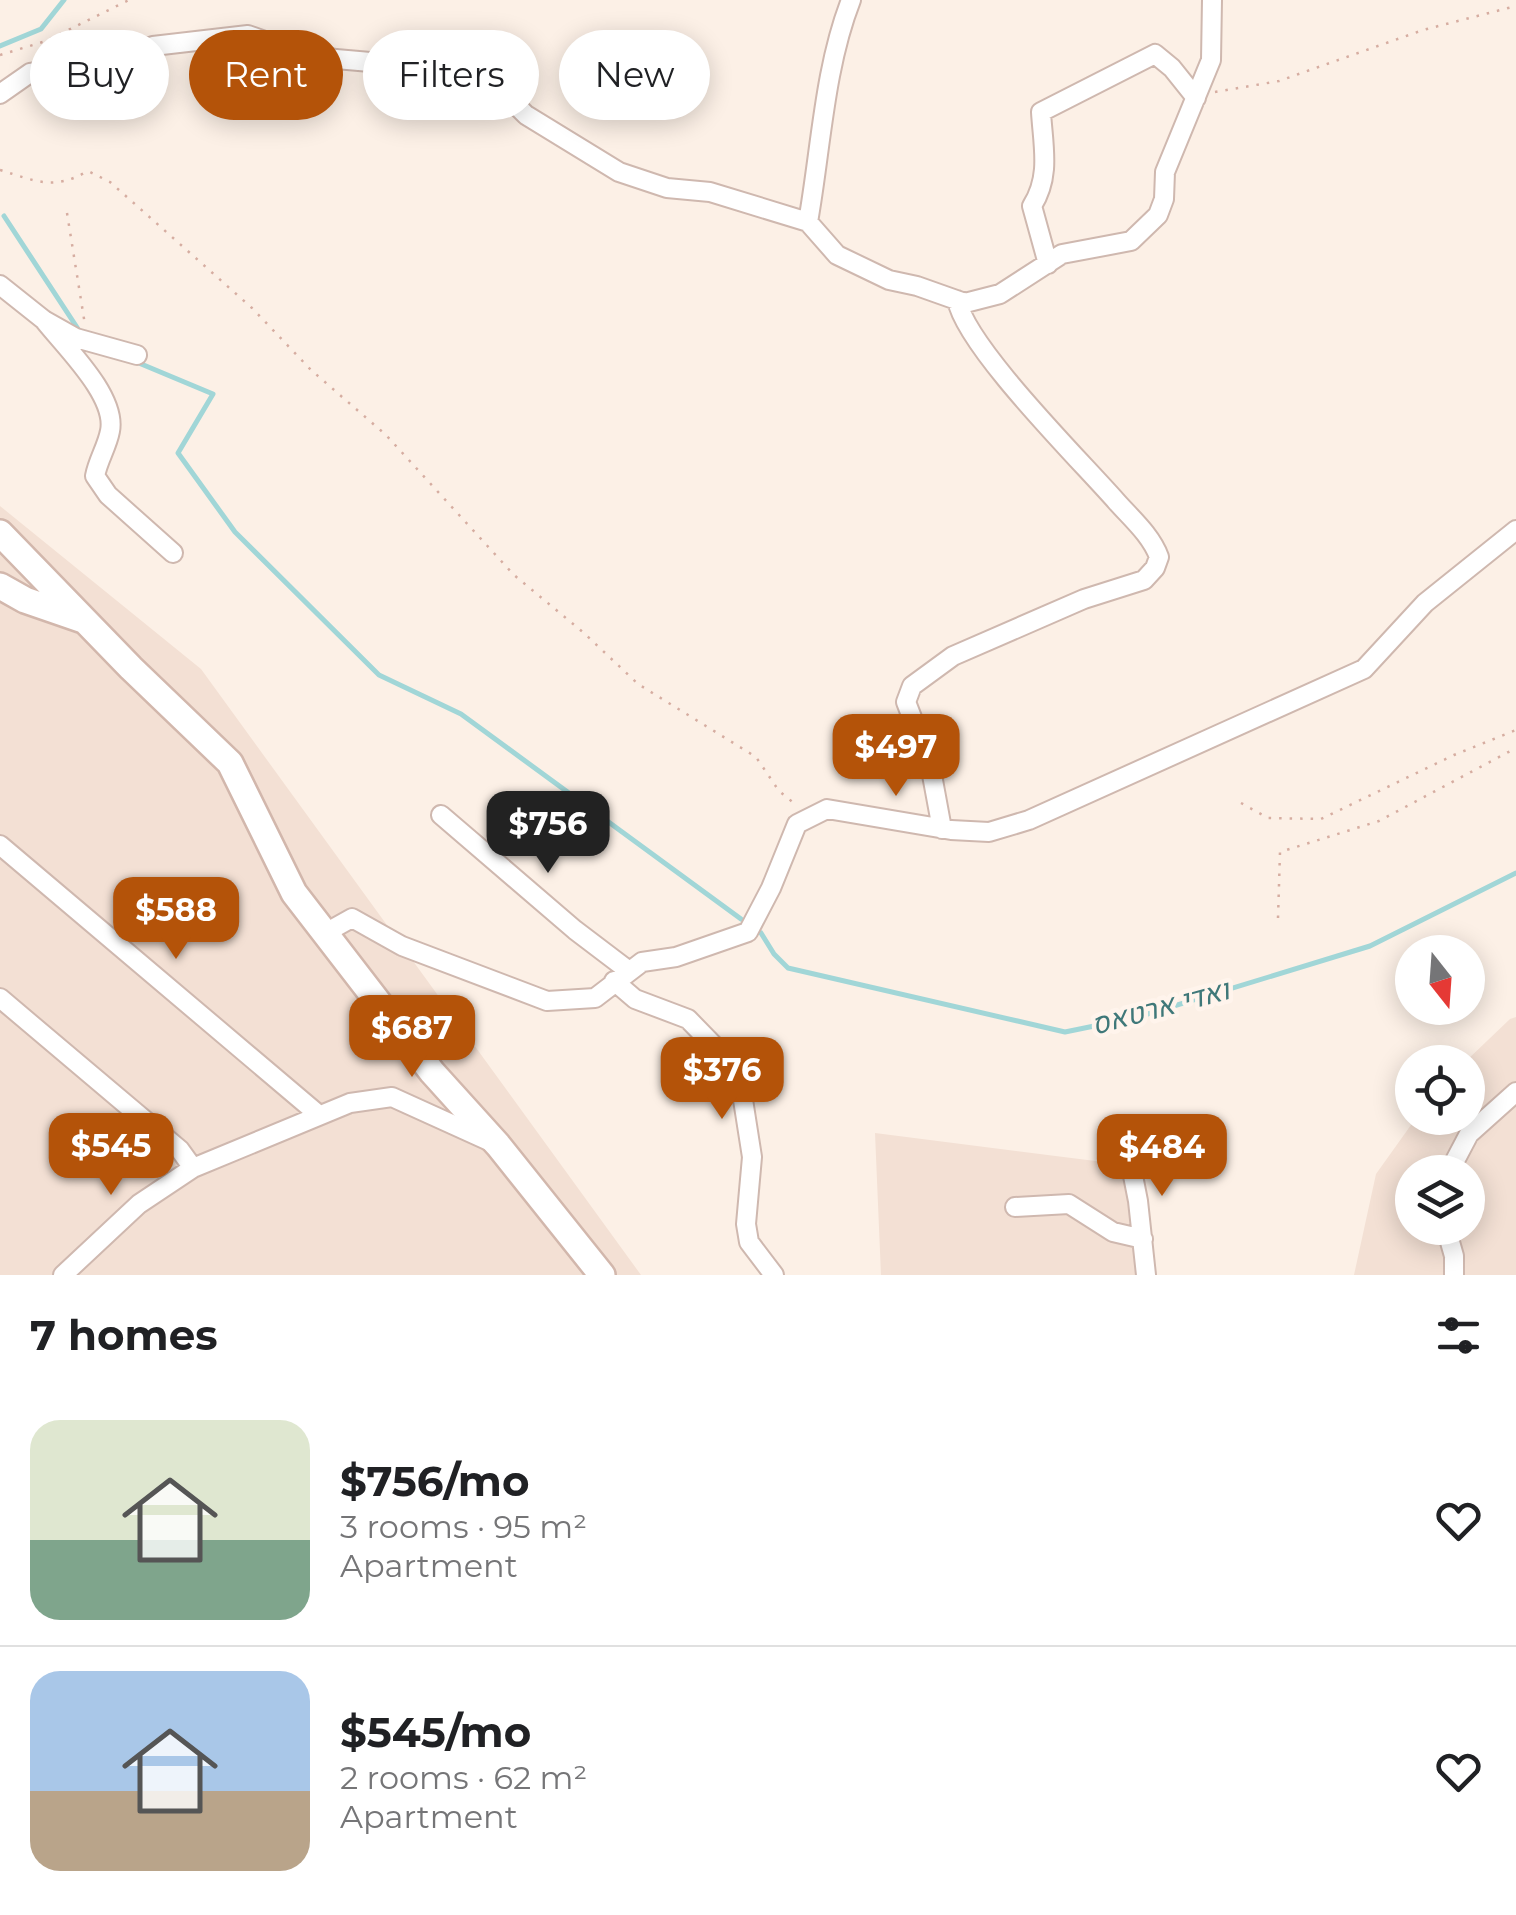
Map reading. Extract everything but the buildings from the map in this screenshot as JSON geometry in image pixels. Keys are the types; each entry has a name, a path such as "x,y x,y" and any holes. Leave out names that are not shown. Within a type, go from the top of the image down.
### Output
{"street":[{"path":"808,222 827,100 843,19 851,0"},
{"path":"0,94 30,73 94,64 153,46 248,35 293,51 336,59 450,69 490,79 526,115 619,172 667,188 710,192 808,222 837,254 890,280 966,303 1000,294 1062,254 1132,241 1158,215 1164,199 1165,172 1211,60 1212,0"},
{"path":"1048,264 1032,206 1046,173 1041,112 1155,54 1196,98"},
{"path":"0,285 44,320 76,338 137,355"},
{"path":"942,829 930,764 906,702 912,686 953,656 1084,599 1144,580 1156,568 1159,556 1133,520 994,363 960,316 957,300"},
{"path":"44,320 102,392 110,409 110,432 98,456 95,476 108,495 174,553"},
{"path":"327,932 352,918 402,946 547,1001 595,998 642,962 676,957 748,932 797,824 810,817 827,809 942,829 990,832 1029,820 1364,668 1425,602 1516,530"},
{"path":"0,532 230,763 294,893 432,1072 498,1145 602,1275"},
{"path":"0,586 25,600 84,620"},
{"path":"441,815 574,930 621,976 635,1000 688,1019 724,1056 741,1087 752,1157 746,1224 749,1242 774,1275"},
{"path":"0,845 319,1116"},
{"path":"0,998 180,1150 194,1168"},
{"path":"1457,1155 1469,1134 1516,1092"},
{"path":"63,1275 139,1204 194,1168 350,1103 392,1097 498,1145"},
{"path":"1124,1130 1146,1275"},
{"path":"1015,1207 1069,1204 1113,1232 1143,1239"},
{"path":"1451,1245 1454,1275"}],"path":[{"path":"0,54 46,41 129,0"},
{"path":"1196,98 1278,80 1423,30 1516,6"},
{"path":"0,170 46,184 68,182 88,170 110,182 252,308 311,370 386,436 514,575 638,684 756,757 779,791 810,817"},
{"path":"66,213 85,326 91,340"},
{"path":"1241,803 1268,818 1322,819 1454,755 1516,730"},
{"path":"1278,918 1280,852 1379,821 1516,748"}],"shaded area":[{"path":"0,506 201,669 641,1275 0,1275"},
{"path":"1516,1017 1516,1275 1354,1275 1376,1174 1404,1135 1485,1135 1483,1045"},
{"path":"875,1133 1127,1165 1150,1275 881,1275"}],"waterway":[{"path":"0,46 41,29 64,0"},
{"path":"4,216 80,332"},
{"path":"134,361 213,394 178,453 235,532 379,675 461,714 741,919"},
{"name":"ואדי ארטאס","path":"761,933 788,968 1065,1032 1138,1017 1370,946 1516,873"}]}
